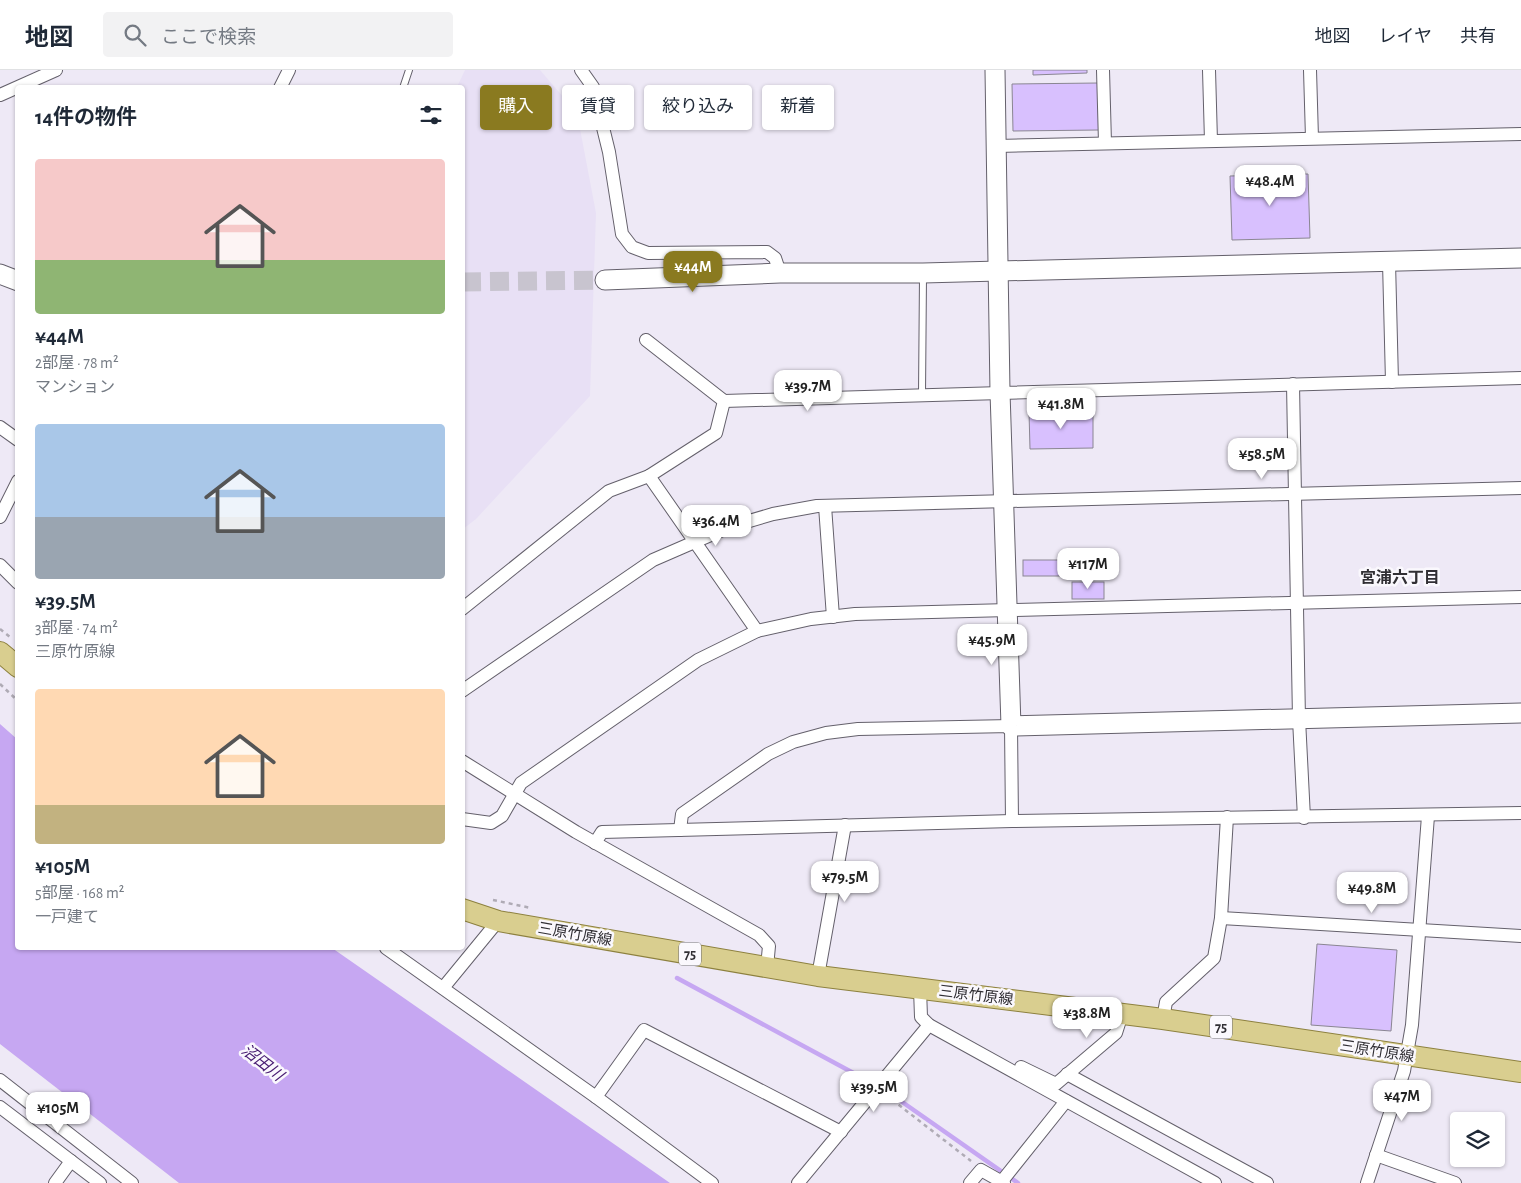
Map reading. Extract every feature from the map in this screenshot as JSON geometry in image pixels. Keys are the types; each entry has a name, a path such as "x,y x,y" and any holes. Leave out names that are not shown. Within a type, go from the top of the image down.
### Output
{"main road":[{"path":"0,652 15,664"},
{"name":"三原竹原線","path":"465,911 498,921 818,976 1163,1019 1521,1072"}],"street":[{"path":"22,85 56,70"},
{"path":"282,85 289,70"},
{"path":"581,70 593,86 610,152 622,234 632,247 648,253 767,252 775,258 780,273"},
{"path":"995,70 1000,392 1012,726 1012,821"},
{"path":"1103,70 1105,143"},
{"path":"1209,70 1211,141"},
{"path":"1310,70 1312,138"},
{"path":"0,95 15,88"},
{"path":"997,146 1521,134"},
{"path":"605,280 780,273 923,273 1521,258"},
{"path":"1389,262 1392,382"},
{"path":"0,274 15,280"},
{"path":"646,340 724,401 1521,378"},
{"path":"1293,384 1299,719 1304,818"},
{"path":"465,607 609,492 649,476 716,433 724,401"},
{"path":"0,427 15,438"},
{"path":"649,476 757,631"},
{"path":"0,517 15,487"},
{"path":"465,690 653,560 694,540 773,514 825,506 1521,488"},
{"path":"825,506 833,617"},
{"path":"0,566 15,580"},
{"path":"465,819 491,823 502,816 521,783 698,660 757,631 855,614 1521,597"},
{"path":"680,830 682,814 768,754 793,742 826,732 858,728 1521,713"},
{"path":"465,764 595,843 759,935 769,946 767,967"},
{"path":"595,843 602,832 1012,821 1227,817 1304,818 1521,813"},
{"path":"1367,1183 1404,1071 1412,1025 1428,816"},
{"path":"1163,1019 1166,1002 1214,958 1220,918 1227,817"},
{"path":"818,976 845,825"},
{"path":"1220,918 1521,936"},
{"path":"444,988 498,921"},
{"path":"389,950 596,1097 712,1183"},
{"path":"920,988 921,1017 929,1026 1215,1183"},
{"path":"1014,1072 1019,1066 1056,1084 1116,1033 1122,1014"},
{"path":"798,1183 929,1026"},
{"path":"596,1097 644,1030 841,1132"},
{"path":"1067,1074 1267,1183"},
{"path":"0,1080 132,1183"},
{"path":"970,1183 982,1170 1003,1182 1066,1101"},
{"path":"0,1107 100,1183"},
{"path":"1376,1155 1455,1183"},
{"path":"55,1183 71,1161"}],"lane":[{"path":"404,85 409,70"},
{"path":"922,394 923,273"}],"path":[{"path":"0,684 15,698"},
{"path":"877,1088 982,1170"}],"shaded area":[{"path":"465,70 540,70 562,96 562,130 580,130 596,213 590,396 476,519 465,527 465,85 458,85"}],"water":[{"name":"沼田川","path":"0,724 15,737 15,950 335,950 670,1183 179,1183 0,1044"}],"building":[{"path":"1033,70 1087,70 1087,73 1033,75"},
{"path":"1098,83 1099,130 1013,131 1012,84"},
{"path":"1308,174 1310,238 1232,240 1230,176"},
{"path":"1093,410 1093,448 1030,449 1029,412"},
{"path":"1023,560 1070,560 1070,576 1023,576"},
{"path":"1072,582 1104,582 1104,599 1072,599"},
{"path":"1317,944 1397,950 1391,1031 1311,1025"}],"waterway":[{"path":"677,978 885,1090 1018,1183"}],"tunnel":[{"path":"465,282 605,280"}],"district":[{"name":"宮浦六丁目","path":"1400,577"}]}
